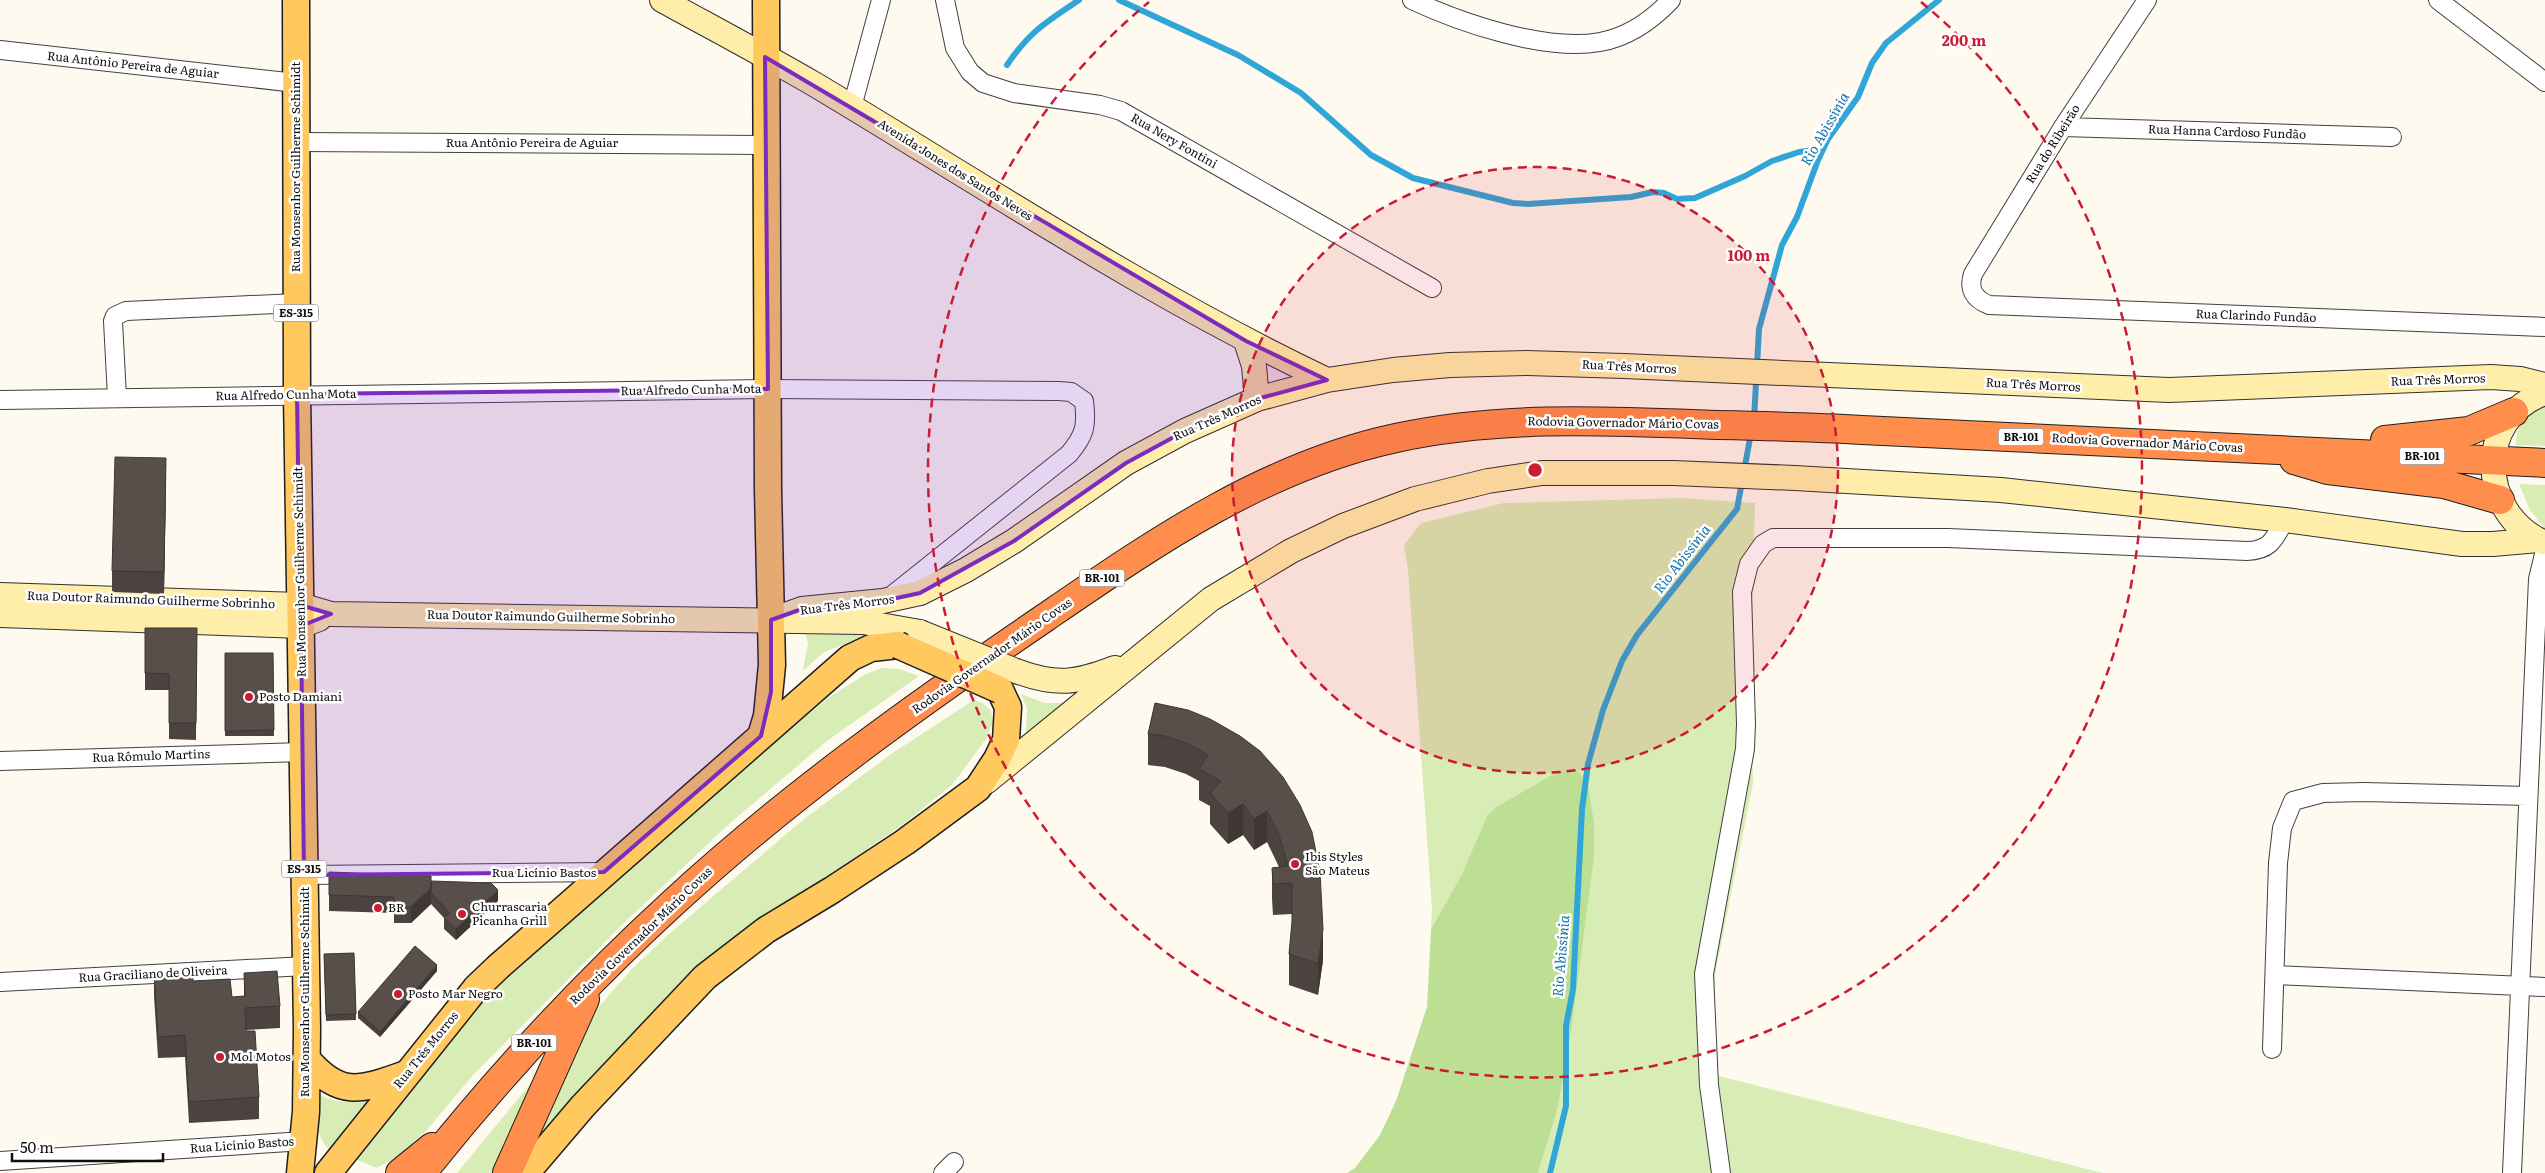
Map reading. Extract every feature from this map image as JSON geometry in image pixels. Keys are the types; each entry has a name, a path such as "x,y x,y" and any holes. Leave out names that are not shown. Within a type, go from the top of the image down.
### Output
{"highway":[{"path":"2350,452 2384,440 2469,432 2514,412"},
{"name":"Rodovia Governador Mário Covas","path":"422,1173 475,1107 594,979 684,892 791,802 1006,644 1152,545 1223,504 1282,476 1335,455 1390,439 1452,427 1545,421 1790,426 2251,447 2545,463"},
{"path":"2251,447 2328,470 2444,484 2500,500"},
{"path":"507,1173 594,979"},
{"path":"400,1173 426,1153 475,1107"}],"main road":[{"name":"Rua Monsenhor Guilherme Schimidt","path":"296,0 297,394 306,966 306,1112 309,1139"},
{"name":"Avenida Jones dos Santos Neves","path":"662,0 765,56 852,107 1037,221 1246,342 1327,380"},
{"path":"761,736 771,692 766,0"},
{"path":"1246,342 1254,366 1258,399"},
{"name":"Rua Três Morros","path":"771,620 802,609 883,601 920,593 966,570 1014,541 1126,463 1185,430 1258,399 1327,380 1393,370 1450,365 1527,363 2169,390 2491,378 2520,379 2545,385"},
{"path":"2543,544 2510,518 2500,500 2494,481 2493,460 2500,435 2514,412 2534,396 2545,393"},
{"path":"526,1173 589,1099 705,977 766,930 832,890 905,842 978,788 1212,599 1291,551 1343,526 1415,498 1488,481 1542,473 1673,472 2001,490 2286,520 2462,544 2543,544"},
{"name":"Rua Doutor Raimundo Guilherme Sobrinho","path":"1,606 300,615"},
{"name":"Rua Doutor Raimundo Guilherme Sobrinho","path":"1,606 155,621 331,614 878,623 909,638"},
{"path":"909,638 1008,681 1037,679 1064,683 1079,680 1135,660"},
{"name":"Rua Três Morros","path":"336,1170 406,1074 476,988 604,872 850,658 871,648 909,638"},
{"path":"978,788 997,760 1006,740 1008,681"},
{"path":"306,1058 330,1082 345,1087 361,1088 406,1074"},
{"name":"ES-315","path":"309,1139 336,1170"},
{"name":"ES-315","path":"300,1173 309,1139"}],"street":[{"path":"852,107 881,0"},
{"name":"Rua Nery Fontini","path":"945,0 955,48 970,72 983,83 1014,94 1100,105 1121,111 1432,288"},
{"path":"1412,0 1454,19 1549,43 1600,42 1637,29 1655,17 1671,0"},
{"name":"Rua do Ribeirão","path":"1972,292 1970,283 1973,274 2063,127 2147,0"},
{"path":"2438,0 2545,82"},
{"name":"Rua Antônio Pereira de Aguiar","path":"0,50 296,83"},
{"name":"Rua Hanna Cardoso Fundão","path":"2063,127 2392,137"},
{"name":"Rua Antônio Pereira de Aguiar","path":"297,142 766,145"},
{"name":"Rua Clarindo Fundão","path":"1972,292 1979,301 1989,305 2545,327"},
{"path":"117,397 113,321 119,313 126,311 296,303"},
{"name":"Rua Alfredo Cunha Mota","path":"0,400 297,394 768,389 1059,391 1072,392 1084,401 1086,415 1082,438 1069,454 883,601"},
{"path":"1721,1173 1709,1085 1704,974 1745,749 1742,592 1749,564 1763,544 1782,537 1901,537 2247,551 2260,550 2269,545 2286,520"},
{"path":"2512,1173 2538,579 2543,544"},
{"name":"Rua Rômulo Martins","path":"0,761 303,752"},
{"path":"2272,1049 2278,863 2282,828 2293,800 2323,793 2364,792 2528,796"},
{"name":"Rua Licínio Bastos","path":"304,875 604,872"},
{"name":"Rua Graciliano de Oliveira","path":"0,982 306,966"},
{"path":"2275,976 2545,987"},
{"name":"Rua Licínio Bastos","path":"0,1161 309,1139"}],"highlighted area":[{"path":"765,57 1246,341 1327,380 1257,399 1185,431 1126,463 1014,541 920,593 883,601 802,609 771,620 771,692 761,736 604,872 304,875 301,626 331,614 300,605 297,394 768,389"}],"green space":[{"path":"2545,399 2545,446 2515,445 2519,424"},
{"path":"2519,484 2545,485 2545,529 2530,510"},
{"path":"1682,498 1755,503 1751,667 1753,783 1715,975 1715,1075 2103,1173 1538,1173 1558,1107 1571,1032 1557,772 1496,807 1487,816 1461,876 1431,929 1432,909 1408,570 1404,545 1421,523 1504,503"},
{"path":"805,633 868,635 824,652 803,671 808,643"},
{"path":"882,668 900,669 919,676 827,741 729,824 626,921 474,1074 427,1130 398,1156 377,1168 352,1158 481,999 684,816 831,696 866,674"},
{"path":"1021,694 1045,703 1068,703 1026,733 1027,708"},
{"path":"974,700 983,703 991,711 993,722 986,739 952,785 905,823 722,948 690,975 516,1168 589,1018 631,970 669,934 804,819 891,754"},
{"path":"1578,771 1588,785 1594,823 1594,857 1571,1032 1558,1107 1538,1173 1347,1173 1355,1168 1380,1135 1396,1101 1427,1007 1431,929 1461,876 1487,816 1496,807 1557,772"},
{"path":"568,1038 501,1173 457,1173"},
{"path":"314,1091 341,1102 370,1100 334,1153 327,1148 319,1134"}],"building":[{"path":"115,457 166,458 164,572 112,571"},
{"path":"145,628 197,628 196,723 169,723 169,674 145,673"},
{"name":"Posto Damiani","path":"225,653 273,653 274,730 225,731"},
{"path":"1155,703 1188,710 1210,719 1240,736 1260,751 1283,777 1300,805 1312,832 1320,872 1323,929 1318,964 1289,954 1292,921 1292,883 1273,884 1272,868 1288,866 1279,835 1267,811 1254,819 1243,804 1228,813 1210,793 1221,781 1199,769 1208,755 1186,743 1165,736 1148,734"},
{"path":"329,872 431,876 431,888 411,907 394,906 394,897 329,895"},
{"name":"Churrascaria Picanha Grill","path":"431,881 491,883 498,890 456,929 444,918 450,913 431,893"},
{"name":"Posto Mar Negro","path":"415,946 437,965 380,1032 358,1012"},
{"path":"354,953 356,1014 326,1015 324,954"},
{"name":"Mol Motos","path":"277,971 280,1006 245,1008 246,1031 255,1031 259,1097 189,1102 185,1035 158,1037 154,974 193,972 193,981 230,979 232,997 245,996 244,973"}],"waterway":[{"path":"1007,65 1023,44 1039,28 1079,0"},
{"path":"1119,0 1238,55 1301,93 1371,155 1413,178 1513,203 1528,204 1631,197 1653,192 1664,193 1677,199 1695,198 1745,176 1772,161 1799,152 1823,149"},
{"name":"Rio Abissínia","path":"1754,419 1759,329 1782,245 1797,217 1818,160 1828,139 1858,97 1872,63 1886,43 1939,0"},
{"name":"Rio Abissínia","path":"1550,1173 1566,1106 1566,1026 1573,989 1582,809 1588,764 1603,710 1622,661 1637,635 1737,509 1751,433"}],"place":[{"name":"Posto Damiani","path":"249,697"},
{"name":"Ibis Styles São Mateus","path":"1295,864"},
{"name":"BR","path":"378,908"},
{"name":"Churrascaria Picanha Grill","path":"462,914"},
{"name":"Posto Mar Negro","path":"398,994"},
{"name":"Mol Motos","path":"220,1057"}]}
